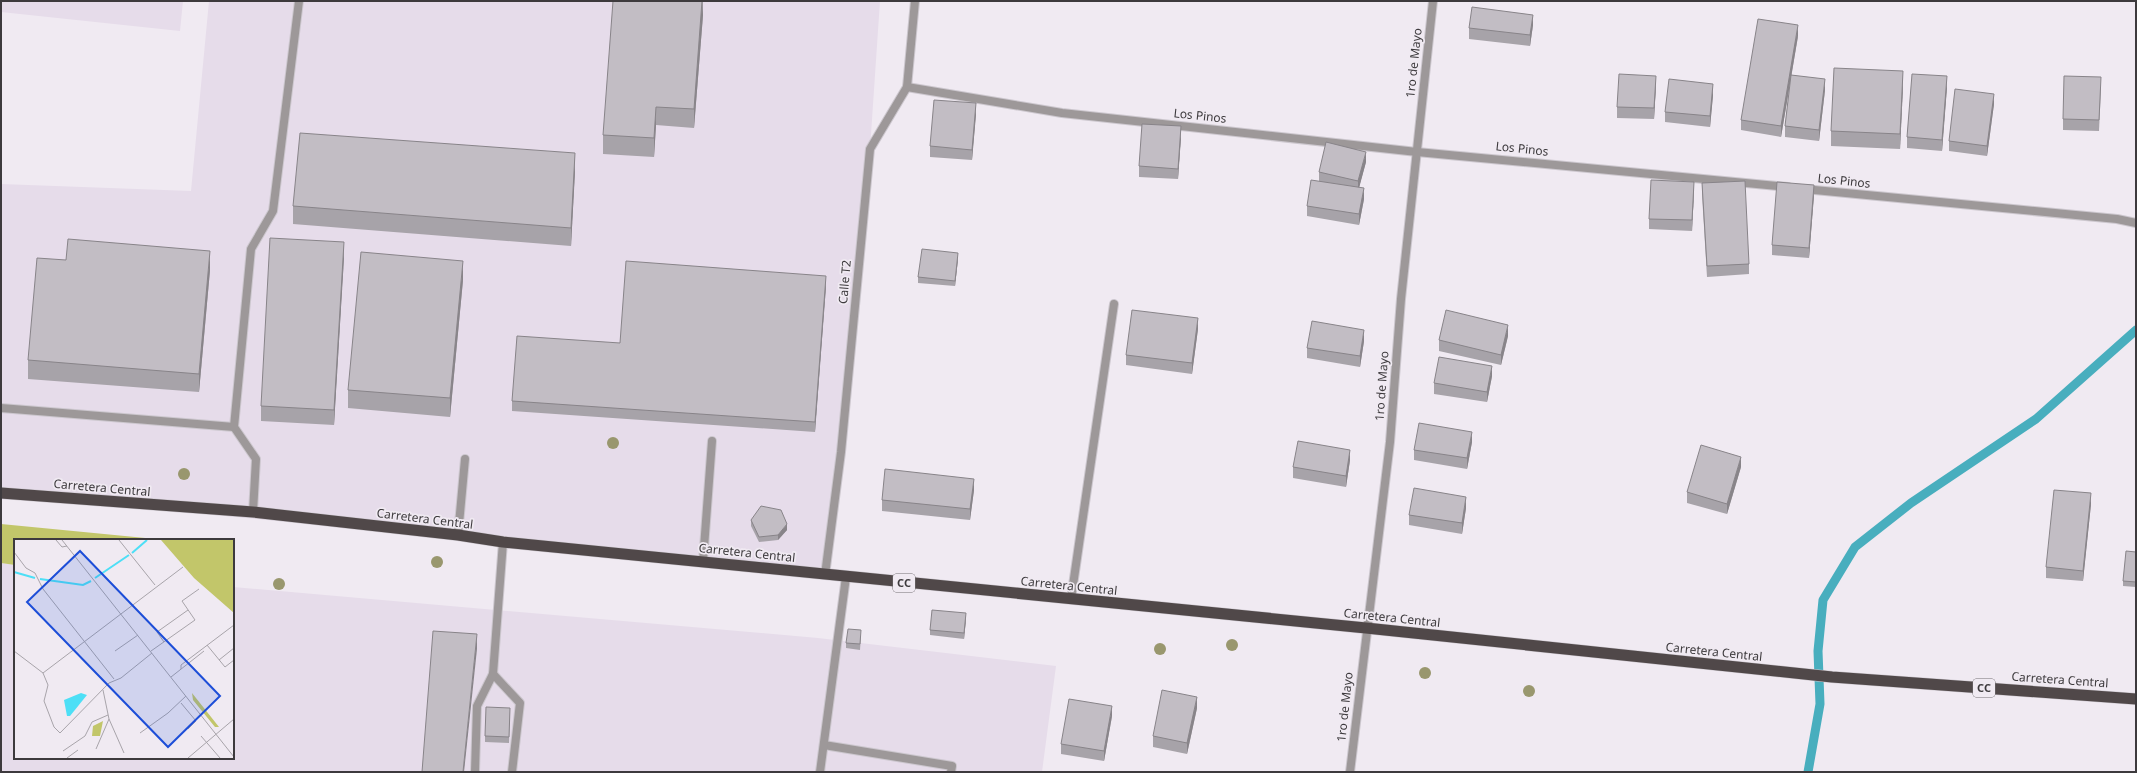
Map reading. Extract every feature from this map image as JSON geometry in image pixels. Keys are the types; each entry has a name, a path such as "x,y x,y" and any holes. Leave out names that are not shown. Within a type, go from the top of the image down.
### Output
{"highway":[{"name":"Carretera Central","path":"1,493 253,512 458,535 503,542 1366,628 1806,675 2136,699"}],"street":[{"path":"253,512 256,459 234,427 251,248 273,211 299,1"},
{"name":"Calle T2","path":"825,575 841,452 870,149 907,87 915,1"},
{"name":"1ro de Mayo","path":"1350,772 1366,628 1390,442 1401,299 1433,1"},
{"name":"Los Pinos","path":"907,87 1062,113 1417,152 2101,218 2136,223"},
{"path":"1071,599 1114,304"},
{"path":"1,408 234,427"},
{"path":"703,561 712,441"},
{"path":"458,535 464,459"},
{"path":"475,772 477,706 493,674 503,542"},
{"path":"820,772 846,577"},
{"path":"493,674 520,703 512,772"},
{"path":"824,745 952,766 951,772"}],"shaded area":[{"path":"1,1 183,1 180,31 1,12"},
{"path":"209,1 880,1 870,149 825,575 1,494 1,184 191,191"},
{"path":"1,563 14,565 14,759 234,759 234,587 818,638 1056,666 1042,772 1,772"}],"green space":[{"path":"1,524 156,539 14,539 14,565 1,563"}],"building":[{"path":"613,1 702,1 694,109 656,107 654,138 603,135"},
{"path":"1472,7 1533,15 1530,35 1469,28"},
{"path":"1758,19 1798,25 1781,126 1741,120"},
{"path":"1834,68 1903,71 1900,134 1831,131"},
{"path":"1619,74 1656,76 1654,108 1617,107"},
{"path":"1912,74 1947,76 1942,140 1907,137"},
{"path":"1791,75 1825,79 1819,130 1785,126"},
{"path":"2064,76 2101,77 2099,120 2063,119"},
{"path":"1669,79 1713,84 1710,116 1665,112"},
{"path":"1955,89 1994,94 1987,146 1949,141"},
{"path":"934,100 976,103 972,150 930,146"},
{"path":"1142,124 1181,126 1178,169 1139,166"},
{"path":"300,133 575,153 571,228 293,206"},
{"path":"1326,142 1366,152 1358,181 1319,172"},
{"path":"1311,180 1364,188 1359,214 1307,206"},
{"path":"1651,180 1694,182 1692,220 1649,219"},
{"path":"1745,181 1749,264 1707,266 1702,183"},
{"path":"1777,182 1814,185 1809,248 1772,245"},
{"path":"270,238 344,242 334,410 261,406"},
{"path":"68,239 210,251 199,374 28,360 37,258 66,260"},
{"path":"922,249 958,253 955,281 918,277"},
{"path":"361,252 463,261 450,398 348,390"},
{"path":"626,261 826,276 815,422 512,401 517,336 620,343"},
{"path":"1132,310 1198,318 1192,363 1126,355"},
{"path":"1446,310 1508,325 1501,355 1439,340"},
{"path":"1312,321 1364,330 1360,356 1307,348"},
{"path":"1439,357 1492,366 1487,392 1434,383"},
{"path":"1419,423 1472,432 1467,458 1414,450"},
{"path":"1298,441 1350,450 1346,476 1293,467"},
{"path":"1701,445 1741,457 1727,504 1687,492"},
{"path":"885,469 974,479 970,509 882,500"},
{"path":"1414,488 1466,497 1462,523 1409,515"},
{"path":"2054,490 2091,493 2083,571 2046,567"},
{"path":"761,506 781,510 787,524 778,535 759,537 751,520"},
{"path":"2126,551 2136,552 2136,582 2123,581"},
{"path":"932,610 966,613 964,633 930,630"},
{"path":"848,629 861,630 860,644 846,643"},
{"path":"433,631 477,634 463,772 422,772"},
{"path":"1162,690 1197,697 1187,743 1153,736"},
{"path":"1069,699 1112,706 1104,751 1061,744"},
{"path":"486,707 510,708 509,737 485,736"}],"waterway":[{"path":"1808,772 1820,704 1818,651 1823,600 1855,547 1911,503 2036,419 2136,330"}]}
